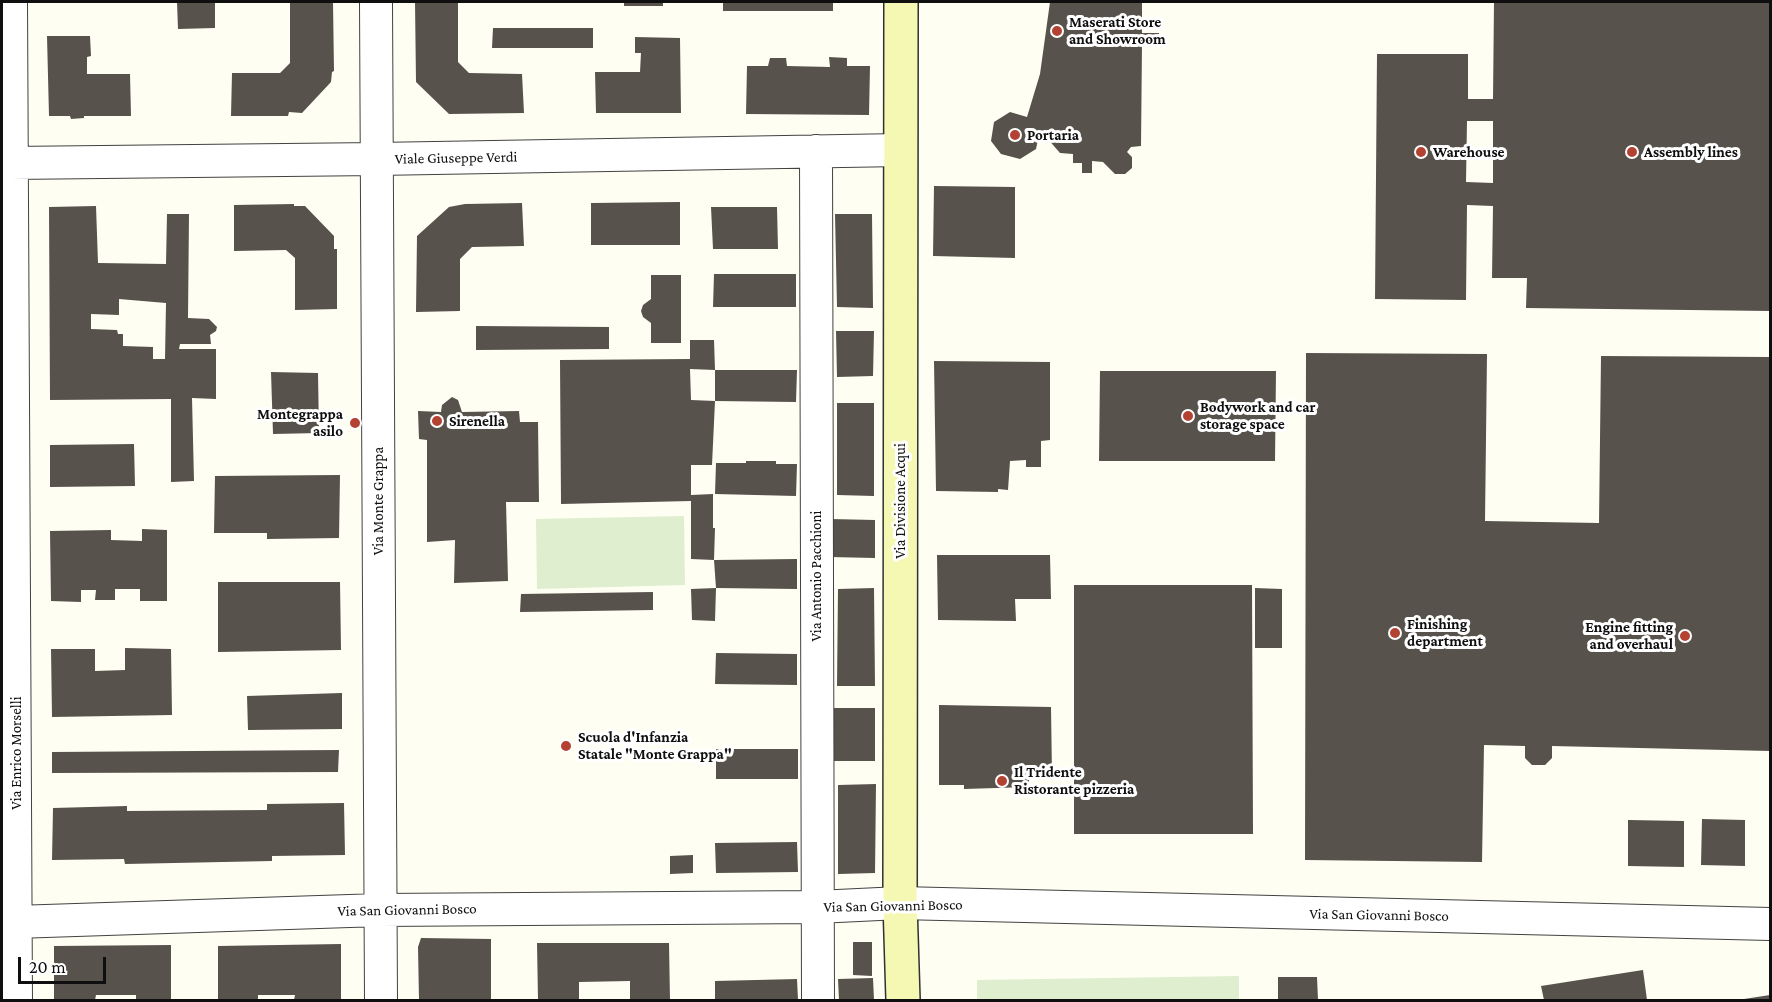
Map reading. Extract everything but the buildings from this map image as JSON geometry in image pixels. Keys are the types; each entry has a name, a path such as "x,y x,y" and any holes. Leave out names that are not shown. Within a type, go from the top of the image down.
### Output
{"main road":[{"name":"Via Divisione Acqui","path":"901,2 900,903 903,1000"}],"street":[{"name":"Via Enrico Morselli","path":"11,2 5,162 17,873 16,1000"},
{"name":"Via Monte Grappa","path":"376,2 381,1000"},
{"name":"Viale Giuseppe Verdi","path":"5,162 376,159 901,150"},
{"name":"Via Antonio Pacchioni","path":"816,151 818,1000"},
{"name":"Via San Giovanni Bosco","path":"15,922 380,910 817,907 900,903 1770,924"}],"green space":[{"path":"684,516 685,585 537,589 536,519"},
{"path":"1239,976 1239,1000 977,1000 977,980"}],"place":[{"name":"Maserati Store and Showroom","path":"1057,31"},
{"name":"Portaria","path":"1015,135"},
{"name":"Warehouse","path":"1421,152"},
{"name":"Assembly lines","path":"1632,152"},
{"name":"Bodywork and car storage space","path":"1188,416"},
{"name":"Sirenella","path":"437,421"},
{"name":"Montegrappa asilo","path":"355,423"},
{"name":"Finishing department","path":"1395,633"},
{"name":"Engine fitting and overhaul","path":"1685,636"},
{"name":"Scuola d'Infanzia Statale \"Monte Grappa\"","path":"566,746"},
{"name":"Il Tridente Ristorante pizzeria","path":"1002,781"}]}
